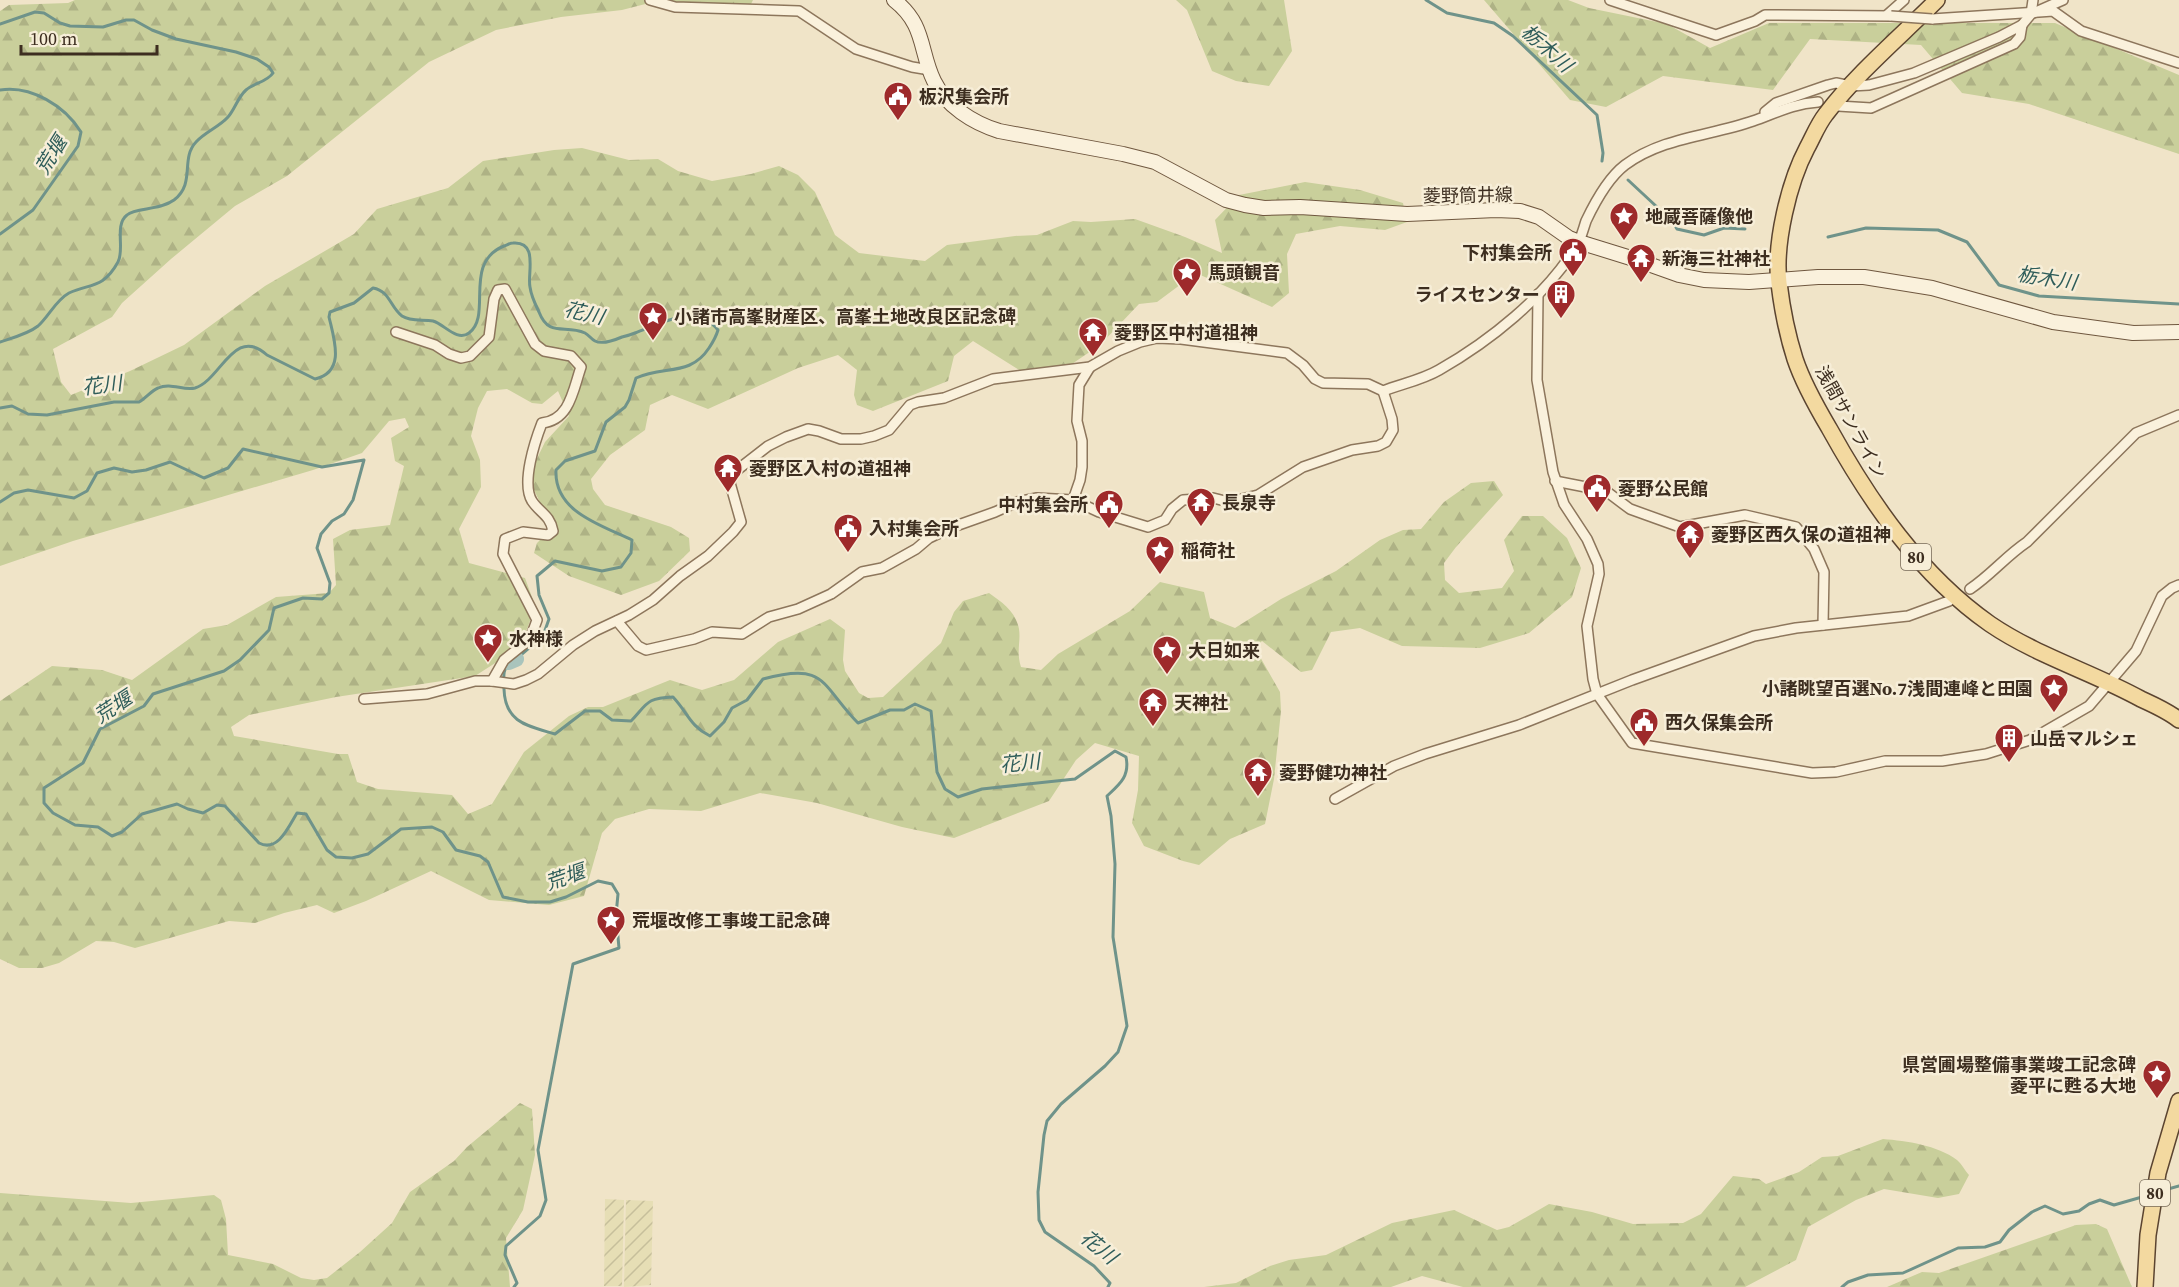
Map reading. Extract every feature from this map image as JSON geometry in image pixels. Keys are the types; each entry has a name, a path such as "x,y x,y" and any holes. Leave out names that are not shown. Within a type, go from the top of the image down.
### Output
{"main road":[{"name":"菱野筒井線","path":"894,0 913,20 934,81 946,99 979,124 999,131 1155,162 1226,200 1245,206 1407,214 1520,211 1539,217 1569,238 1579,242 1688,277 1727,282 1864,277 1932,288 2053,322 2133,333 2179,332"},
{"name":"浅間サンライン","path":"1937,0 1825,115 1796,174 1780,240 1778,281 1796,360 1808,392 1844,455 1884,516 1908,549 1962,602 2014,640 2110,682 2179,720"},
{"name":"80","path":"2145,1287 2148,1235 2158,1173 2179,1101"}],"street":[{"path":"650,0 675,7 799,11 856,49 912,68 930,70"},
{"path":"1610,0 1716,34 1755,21 1765,15 1889,15 1932,19 2053,11 2081,31 2179,63"},
{"path":"1889,15 1904,0"},
{"path":"2031,14 2033,0"},
{"path":"1753,121 1776,104 1812,90 1836,83 1851,86 1869,85 1914,73 1999,37 2022,25 2031,14 2063,0"},
{"path":"1838,106 1871,108 2014,44 2020,37 2022,25"},
{"path":"1073,500 1082,467 1082,441 1077,421 1079,385 1090,367 1104,357 1140,342 1157,338 1181,339 1287,352 1315,379 1323,383 1368,384 1383,391 1437,371 1479,346 1513,318 1565,266 1610,180 1624,166 1662,145 1753,121 1782,108 1818,102"},
{"path":"396,332 435,345 461,358 470,356 489,337 494,299 498,290 505,289 535,344 544,351 571,356 581,367 562,415 551,422 542,423 531,453 529,492 532,501 551,520 554,531 548,535 523,532 505,539 503,554 537,621 530,639 504,660 492,681"},
{"path":"1538,294 1538,380 1555,481 1564,504 1587,538 1598,564 1599,574 1587,626 1596,694 1632,743 1812,773 1836,772 1885,761 1942,760 1986,754 2031,740 2089,706 2136,651 2162,596 2179,585"},
{"path":"364,699 427,694 475,681 514,684 537,674 573,645 653,600 680,576 708,556 733,532 741,522 730,483 732,474 768,446 808,429 841,439 861,439 889,430 910,405 918,402 944,398 993,379 1090,367"},
{"path":"617,621 638,646 646,650 694,639 712,632 742,634 769,617 798,609 831,594 862,572 882,568 916,549 929,538 950,528 974,521 1017,502 1037,498 1073,500 1099,512 1148,527 1165,520 1172,509 1183,500 1213,498 1229,502 1258,495 1302,467 1352,450 1378,446 1386,442 1393,430 1383,391"},
{"path":"1970,589 1983,580 2009,554 2027,542 2136,433 2179,415"},
{"path":"1555,481 1606,491 1630,509 1680,526 1745,515 1796,527 1814,549 1824,572 1823,625"},
{"path":"1335,799 1405,762 1519,725 1754,636 1823,625 1908,616 1949,601"}],"shaded area":[{"path":"605,1199 624,1200 622,1286 604,1286"},
{"path":"626,1200 653,1201 651,1285 624,1287"}],"green space":[{"path":"75,0 753,0 750,6 657,1 622,10 561,17 496,30 429,62 287,176 235,206 122,303 112,317 53,349 61,382 71,395 130,371 184,345 265,286 354,234 377,209 448,188 483,161 554,150 582,148 629,160 658,159 678,171 712,181 779,166 798,175 815,192 835,235 859,253 925,261 947,245 1037,235 1073,221 1135,219 1222,253 1215,220 1239,195 1305,182 1360,190 1403,203 1407,222 1385,230 1340,226 1296,234 1287,254 1289,293 1272,307 1196,273 1157,302 1139,304 1100,345 1060,372 1024,373 973,341 954,356 948,381 873,411 857,405 854,395 857,370 838,355 798,368 708,409 672,395 650,405 645,430 610,455 591,479 593,489 605,505 671,527 689,538 690,551 659,581 621,595 569,576 534,553 537,543 552,528 528,477 545,442 569,416 558,391 542,404 532,403 507,389 487,391 478,408 471,436 480,460 481,487 459,529 469,563 525,578 533,600 530,621 520,647 475,676 336,697 249,715 231,727 234,736 348,754 357,782 378,789 452,795 468,814 492,804 524,752 569,716 588,707 603,707 670,680 702,690 734,680 778,642 830,619 845,630 843,660 845,671 859,693 868,698 883,697 941,643 954,612 963,601 989,593 1008,608 1015,617 1019,634 1021,667 1041,670 1058,654 1130,611 1160,582 1204,592 1210,618 1235,628 1281,599 1336,571 1380,540 1403,530 1421,529 1444,502 1471,483 1494,481 1503,495 1444,563 1445,580 1459,593 1502,588 1514,571 1504,540 1522,516 1543,516 1567,538 1581,568 1572,597 1529,633 1480,648 1402,646 1360,628 1331,632 1312,670 1301,672 1262,641 1255,648 1280,692 1281,711 1274,779 1265,824 1230,839 1199,865 1144,846 1132,823 1138,790 1139,756 1095,743 1076,760 1049,801 954,838 902,827 817,803 760,793 701,811 649,809 615,819 602,833 584,896 549,905 489,900 431,871 334,913 317,905 255,923 229,921 135,948 114,942 96,941 59,963 42,968 19,968 0,959 0,701 52,666 102,670 132,680 203,629 227,625 276,597 329,593 336,585 333,539 350,530 390,525 404,466 395,461 391,438 409,427 405,418 389,421 362,453 313,470 73,541 0,566 0,11 9,5 68,3"},
{"path":"1176,0 1284,0 1292,51 1269,86 1236,81 1212,71 1187,10"},
{"path":"1484,0 1568,0 1589,8 1667,24 1710,48 1769,23 2055,23 2179,75 2179,154 2029,104 1962,93 1921,45 1810,39 1773,90 1663,76 1606,107 1570,100"},
{"path":"520,1103 532,1109 535,1155 523,1210 506,1238 510,1287 0,1287 0,1193 131,1203 214,1195 221,1200 226,1219 228,1255 273,1264 301,1278 314,1280 327,1278 392,1223 410,1192 454,1161 467,1147"},
{"path":"1883,1139 1931,1147 1957,1160 1969,1175 1959,1194 1938,1198 1884,1189 1856,1200 1808,1227 1796,1260 1745,1287 1463,1287 1422,1276 1391,1287 1204,1287 1236,1283 1270,1266 1289,1260 1326,1255 1392,1223 1454,1210 1497,1230 1509,1227 1549,1204 1592,1212 1633,1224 1683,1223 1701,1214 1733,1176 1759,1179 1766,1184 1799,1172 1822,1157 1838,1156"},
{"path":"2096,1224 2107,1229 2132,1287 1887,1287 1922,1272 1939,1273 2076,1225"}],"waterway":[{"name":"栃木川","path":"1426,0 1447,13 1494,23 1513,36 1597,115 1603,153 1602,161"},
{"name":"花川","path":"0,24 35,12 44,13 70,26 103,27 134,20 176,39 257,59 269,67 273,73 246,90 228,117 196,142 189,156 184,186 174,200 162,206 136,211 123,219 120,231 120,257 107,277 96,284 64,296 34,329 0,342"},
{"name":"荒堰","path":"0,90 23,91 46,99 66,114 81,132 78,146 33,210 0,234"},
{"name":"栃木川","path":"1628,180 1671,220 1677,229 1704,235 1724,228 1745,229"},
{"name":"栃木川","path":"1828,237 1866,228 1938,230 1967,242 1999,285 2039,296 2179,304"},
{"name":"花川","path":"0,408 12,406 28,414 47,415 114,402 139,402 155,389 163,386 195,388 213,375 228,357 245,346 255,347 315,379 325,375 331,369 336,354 330,312 354,303 373,288 383,292 402,316 413,320 433,321 455,334 464,335 476,325 484,264 491,254 512,243 521,244 529,253 529,281 532,296 543,320 553,328 578,331 595,341 602,342 612,341 678,318 699,317 709,322 718,330 712,344 702,357 685,367 636,378 629,400 625,407 606,422 595,451 565,461 556,470 557,484 571,507 594,522 632,540 631,553 621,567 602,571 555,561 537,576 539,595 549,619 543,636 516,659"},
{"name":"荒堰","path":"0,502 14,493 28,490 74,498 87,491 97,473 114,468 132,472 170,462 204,478 228,468 243,449 322,467 364,460 353,500 344,514 332,521 321,534 317,548 330,583 329,593 322,599 303,598 274,608 269,630 240,660 224,671 153,694 144,706 100,729 83,763 44,788 44,803 53,813 75,825 98,827 112,836 122,832 142,814 177,804 203,813 217,805 225,806 259,843 266,845 282,837 297,813 306,814 327,850 336,857 352,858 368,854 401,829 432,827 443,832 456,850 480,856 488,862 503,897 528,902 550,902 566,897 598,881 612,884 618,894 616,915 619,948 573,964 538,1150 546,1200 540,1216 506,1246 505,1255 517,1283 514,1287"},
{"name":"花川","path":"509,662 516,659"},
{"name":"花川","path":"509,662 505,668 504,689 505,700 513,716 527,725 555,734 585,711 600,711 612,720 631,721 652,700 673,697 693,723 710,736 724,722 732,708 747,700 763,679 784,674 800,673 820,680 858,723 890,710 904,710 915,704 931,711 937,772 945,789 958,797 982,789 1075,779 1115,751 1126,757 1125,775 1107,796 1115,864 1113,937 1127,1026 1118,1052 1061,1104 1047,1121 1038,1192 1039,1220 1045,1232 1094,1266 1110,1283 1108,1287"},
{"path":"2161,1191 2179,1186"},
{"path":"1842,1287 1848,1282 1868,1275 1903,1273 1958,1248 1985,1247 2000,1242 2009,1230 2032,1212 2045,1206 2063,1214 2079,1211 2100,1200 2114,1205 2149,1195"}],"place":[{"name":"板沢集会所","path":"898,122"},
{"name":"地蔵菩薩像他","path":"1624,242"},
{"name":"下村集会所","path":"1573,278"},
{"name":"新海三社神社","path":"1641,284"},
{"name":"馬頭観音","path":"1187,298"},
{"name":"ライスセンター","path":"1561,320"},
{"name":"小諸市高峯財産区、高峯土地改良区記念碑","path":"653,342"},
{"name":"菱野区中村道祖神","path":"1093,358"},
{"name":"菱野区入村の道祖神","path":"728,494"},
{"name":"菱野公民館","path":"1597,514"},
{"name":"長泉寺","path":"1201,528"},
{"name":"中村集会所","path":"1109,530"},
{"name":"入村集会所","path":"848,554"},
{"name":"菱野区西久保の道祖神","path":"1690,560"},
{"name":"稲荷社","path":"1160,576"},
{"name":"水神様","path":"488,664"},
{"name":"大日如来","path":"1167,676"},
{"name":"小諸眺望百選No.7浅間連峰と田園","path":"2054,714"},
{"name":"天神社","path":"1153,728"},
{"name":"西久保集会所","path":"1644,748"},
{"name":"山岳マルシェ","path":"2009,764"},
{"name":"菱野健功神社","path":"1258,798"},
{"name":"荒堰改修工事竣工記念碑","path":"611,946"},
{"name":"県営圃場整備事業竣工記念碑 菱平に甦る大地","path":"2157,1100"}]}
